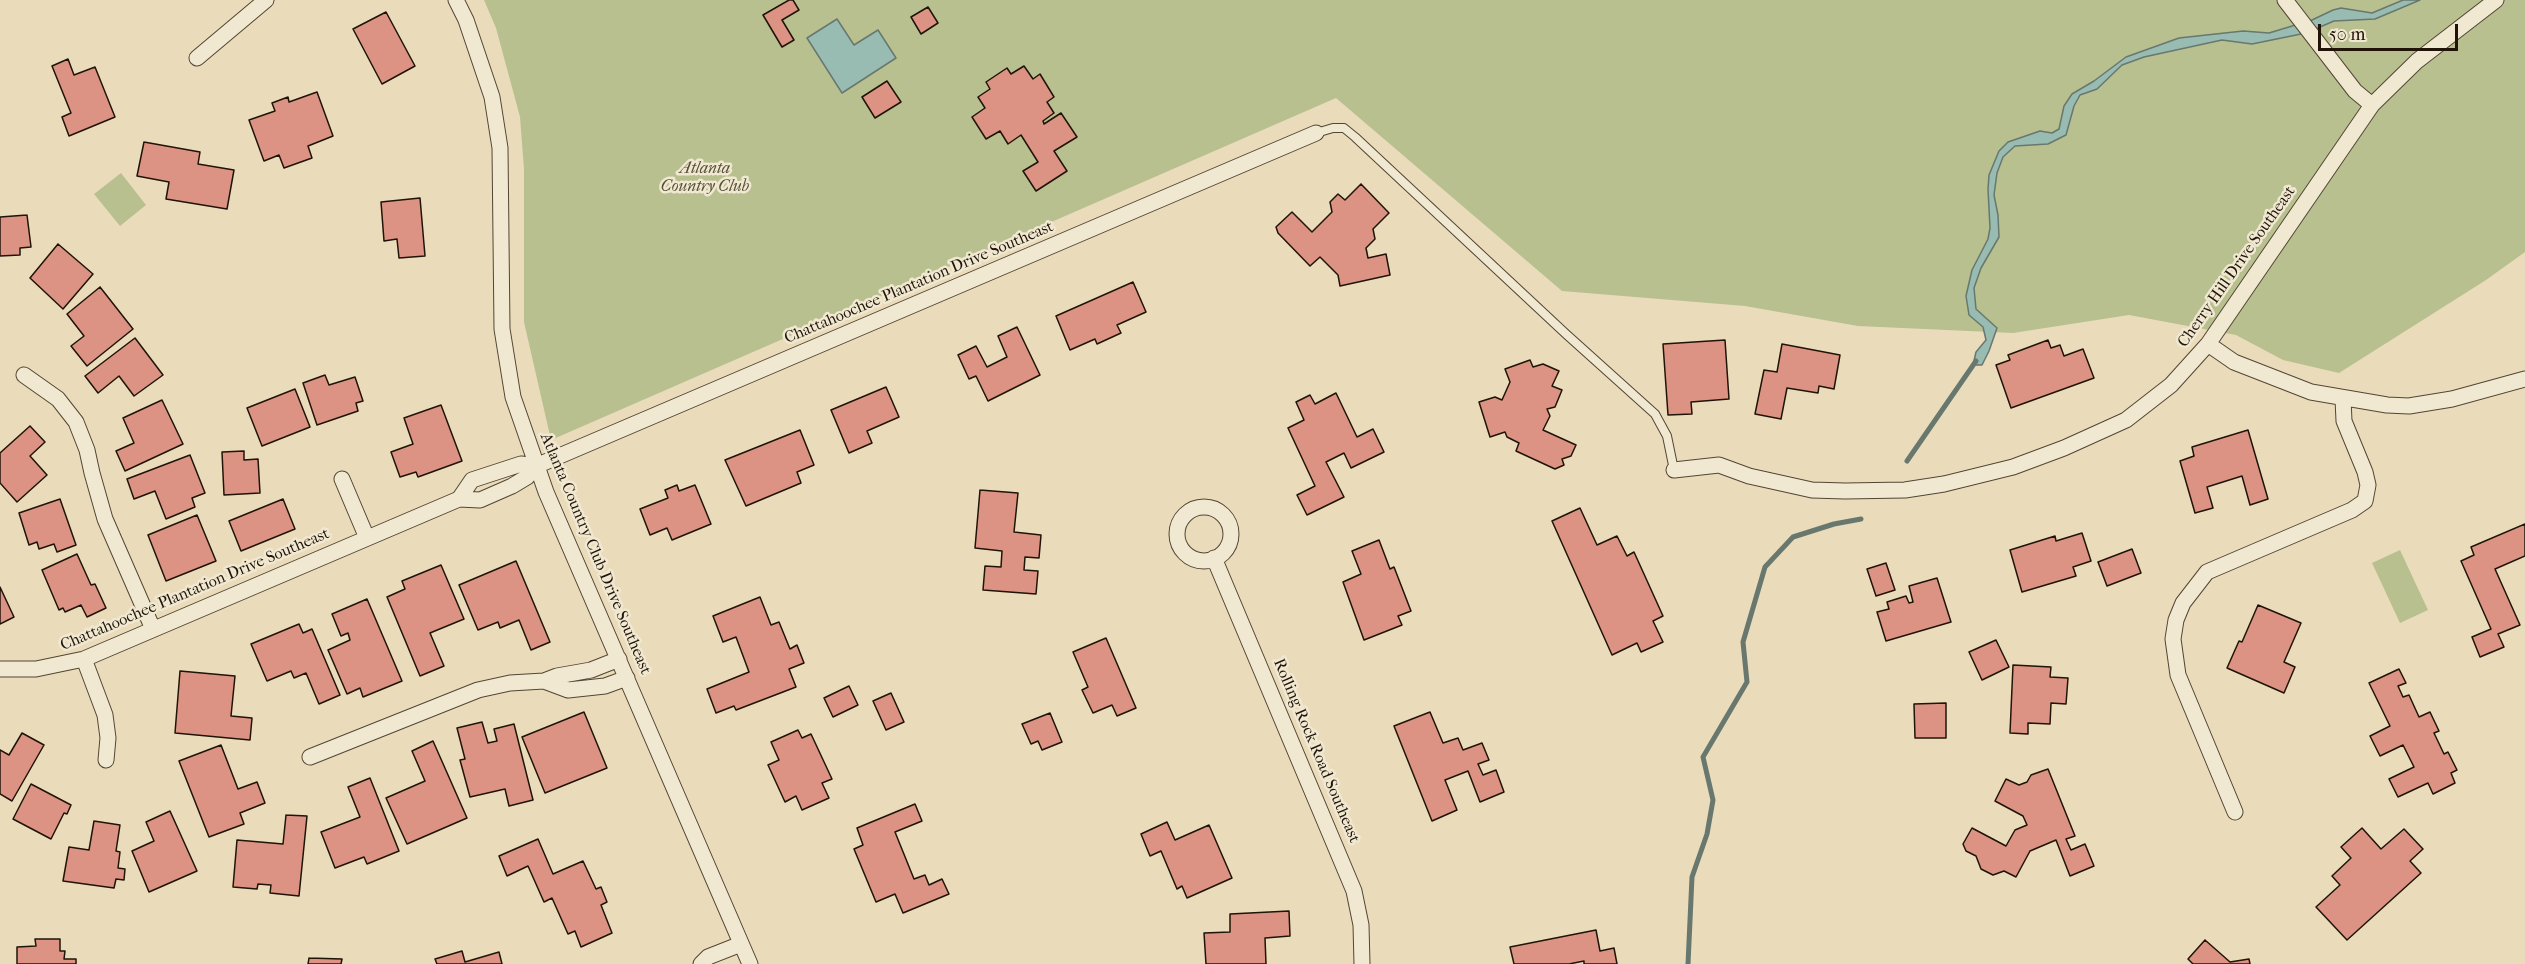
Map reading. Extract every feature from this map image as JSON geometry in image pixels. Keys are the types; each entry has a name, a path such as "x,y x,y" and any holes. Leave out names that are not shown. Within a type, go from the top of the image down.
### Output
{"street":[{"path":"197,58 266,0"},
{"name":"Atlanta Country Club Drive Southeast","path":"456,0 469,28 492,97 500,147 502,329 513,397 536,466 750,964"},
{"path":"2285,0 2355,90 2372,105"},
{"name":"Cherry Hill Drive Southeast","path":"1674,470 1719,465 1779,484 1812,489 1905,490 1978,477 2013,467 2054,452 2126,420 2171,386 2208,344 2372,105 2417,61 2496,0"},
{"name":"Chattahoochee Plantation Drive Southeast","path":"0,669 36,669 84,659 459,498 480,500 527,477 536,466 1316,133"},
{"path":"2208,344 2234,362 2311,392 2343,399 2409,406 2452,399 2525,379"},
{"path":"24,375 58,399 76,422 87,450 105,519 153,629"},
{"path":"2235,812 2178,675 2173,639 2176,620 2183,603 2207,572 2352,510 2366,501 2368,485 2366,472 2344,421 2343,399"},
{"path":"342,478 367,538"},
{"name":"Rolling Rock Road Southeast","path":"1214,558 1354,891 1361,925 1362,964"},
{"path":"84,659 105,715 108,738 106,760"},
{"path":"310,758 478,690 510,683 544,681 557,676 591,670 619,659"},
{"path":"544,681 568,690 605,686 627,678"},
{"path":"701,964 708,957 741,944"}],"lane":[{"path":"1316,133 1333,128 1344,128 1355,137 1655,414 1667,436 1674,470"}],"green space":[{"name":"Atlanta Country Club","path":"484,0 2525,0 2525,252 2486,280 2339,373 2283,360 2236,335 2129,315 2013,333 1858,326 1745,306 1562,291 1336,98 551,440 524,322 524,169 520,117 496,28"},
{"path":"121,173 146,205 120,226 94,194"},
{"path":"2400,550 2428,610 2400,623 2372,563"}],"water":[{"path":"2403,0 2420,0 2375,19 2334,21 2306,33 2252,44 2222,40 2144,57 2122,65 2097,89 2080,95 2074,106 2066,135 2048,144 2015,146 2003,157 1997,173 1994,195 1999,237 1981,268 1974,288 1976,309 1997,328 1982,365 1973,365 1976,352 1986,340 1983,327 1969,315 1966,296 1972,270 1988,239 1990,228 1989,175 1999,151 2008,142 2040,131 2052,133 2059,129 2064,106 2072,94 2126,57 2179,38 2243,31 2269,33 2312,20 2341,8 2372,13"},
{"path":"837,19 854,45 878,30 896,58 842,93 807,38"}],"building":[{"path":"793,0 799,10 782,20 794,40 782,47 763,15"},
{"path":"928,7 938,23 921,34 911,17"},
{"path":"386,12 415,66 382,84 353,29"},
{"path":"68,59 74,75 95,67 115,117 69,136 62,117 71,113 52,66"},
{"path":"1024,66 1033,79 1040,74 1054,97 1047,102 1054,113 1043,121 1044,124 1061,113 1077,137 1054,151 1067,171 1036,191 1023,171 1038,162 1021,135 1008,144 1000,131 986,139 972,117 985,108 978,97 990,89 986,82 1007,68 1011,74"},
{"path":"887,81 901,102 875,118 862,97"},
{"path":"317,92 333,136 308,146 312,158 284,168 279,155 264,161 249,120 275,111 272,103 288,97 289,102"},
{"path":"144,142 200,152 198,164 234,170 227,209 166,199 169,182 137,176"},
{"path":"1361,184 1389,213 1373,229 1375,239 1366,248 1368,258 1386,254 1390,275 1340,286 1338,275 1320,257 1310,266 1278,233 1276,227 1292,212 1312,232 1332,212 1330,202 1338,194 1345,200"},
{"path":"420,198 425,256 399,258 397,239 384,241 381,202"},
{"path":"27,215 31,247 20,248 20,255 0,256 0,217"},
{"path":"58,244 93,274 63,309 30,278"},
{"path":"1133,282 1146,312 1117,325 1121,333 1097,344 1095,339 1070,350 1056,316"},
{"path":"100,287 133,329 87,366 71,346 84,336 67,314"},
{"path":"1017,327 1040,375 988,401 976,376 969,379 958,355 976,346 987,367 1007,357 998,336"},
{"path":"135,338 163,375 134,396 119,376 98,393 85,376"},
{"path":"1725,340 1729,399 1691,402 1692,414 1668,415 1663,344"},
{"path":"2048,340 2051,348 2060,345 2064,356 2083,349 2094,378 2011,408 1996,365 2010,360 2008,355"},
{"path":"1782,344 1840,355 1834,389 1819,386 1818,393 1787,388 1781,419 1755,414 1764,370 1777,372"},
{"path":"1530,360 1533,367 1543,364 1559,371 1552,386 1562,390 1555,407 1547,409 1550,416 1543,430 1576,445 1571,456 1562,459 1564,465 1555,469 1516,451 1519,443 1507,437 1505,432 1490,437 1479,402 1495,397 1502,400 1510,382 1505,369"},
{"path":"325,375 329,385 355,377 363,401 356,403 358,411 317,425 303,383"},
{"path":"886,387 899,417 867,431 872,443 849,453 831,410"},
{"path":"295,389 310,427 262,446 247,408"},
{"path":"1336,393 1357,437 1373,429 1384,452 1351,468 1344,453 1326,462 1344,497 1307,515 1297,495 1315,486 1288,428 1304,420 1296,402 1310,395 1315,404"},
{"path":"162,400 183,444 125,471 116,451 134,443 123,418"},
{"path":"441,405 462,461 418,477 416,472 400,477 391,452 413,444 404,418"},
{"path":"30,426 45,442 30,456 47,475 17,502 0,483 0,453"},
{"path":"800,430 814,465 797,472 801,483 746,506 725,460"},
{"path":"2248,430 2268,499 2250,505 2242,476 2207,487 2213,508 2195,513 2180,461 2194,456 2192,447"},
{"path":"244,451 244,460 258,459 260,493 224,495 222,452"},
{"path":"190,455 205,493 192,498 195,507 166,519 155,491 134,499 127,479"},
{"path":"677,485 679,491 695,485 711,524 672,540 667,528 650,535 640,509 668,498 665,490"},
{"path":"980,490 1018,493 1014,532 1041,535 1039,558 1025,557 1024,570 1038,571 1036,594 983,590 985,566 1001,567 1002,551 975,548"},
{"path":"60,499 76,545 57,552 54,544 39,549 37,542 29,545 19,513"},
{"path":"283,499 295,529 241,551 229,521"},
{"path":"1580,508 1597,545 1617,536 1627,556 1634,552 1663,616 1653,621 1663,642 1641,652 1637,643 1612,655 1552,521"},
{"path":"197,515 216,561 166,581 148,535"},
{"path":"2525,524 2525,556 2495,569 2520,625 2498,634 2504,647 2480,657 2472,637 2491,629 2461,561 2474,555 2471,547"},
{"path":"2082,533 2091,561 2073,567 2076,576 2022,592 2010,550 2055,536 2056,541"},
{"path":"1379,540 1390,569 1394,567 1411,611 1398,616 1402,625 1364,640 1343,582 1361,574 1352,551"},
{"path":"2132,549 2141,573 2107,586 2098,562"},
{"path":"77,554 91,585 95,584 106,608 87,617 81,605 65,612 63,608 59,610 42,570"},
{"path":"516,561 550,642 531,650 519,620 500,628 498,622 478,630 459,585"},
{"path":"1886,563 1895,590 1876,596 1867,569"},
{"path":"441,565 464,619 430,633 444,666 420,676 387,597 405,589 402,581"},
{"path":"1937,578 1951,622 1886,641 1877,612 1889,609 1887,602 1906,596 1909,603 1913,602 1909,586"},
{"path":"0,587 14,617 0,624"},
{"path":"760,597 771,625 779,622 790,649 797,645 804,663 789,669 796,687 736,710 734,706 716,713 707,689 749,672 736,637 723,642 713,616"},
{"path":"367,599 402,681 363,697 360,688 347,694 328,650 350,640 348,633 341,636 332,614"},
{"path":"2258,605 2301,623 2284,662 2295,667 2284,693 2227,668 2239,641 2242,642"},
{"path":"299,624 303,633 312,629 340,695 319,704 306,673 294,678 291,671 267,681 251,644"},
{"path":"1106,638 1136,708 1117,716 1112,705 1093,713 1082,690 1088,687 1073,652"},
{"path":"1996,640 2009,667 1982,680 1969,652"},
{"path":"2013,665 2051,667 2050,677 2068,678 2066,704 2051,703 2050,724 2028,723 2028,734 2010,733"},
{"path":"2399,669 2406,683 2398,686 2403,697 2409,695 2419,717 2430,712 2439,731 2434,733 2444,754 2448,752 2457,770 2451,773 2455,783 2433,794 2428,783 2398,797 2389,779 2414,767 2403,745 2380,756 2370,736 2390,726 2369,683"},
{"path":"180,671 235,676 231,716 252,718 250,740 175,733"},
{"path":"849,686 858,705 833,717 824,698"},
{"path":"891,693 904,722 886,730 873,701"},
{"path":"1946,703 1946,738 1915,738 1914,704"},
{"path":"584,712 607,768 545,793 522,737"},
{"path":"1430,712 1443,743 1458,738 1463,750 1482,743 1489,760 1478,764 1483,775 1496,770 1504,792 1480,802 1468,771 1445,780 1457,810 1432,821 1394,726"},
{"path":"1050,713 1062,742 1042,750 1038,741 1031,744 1022,724"},
{"path":"482,722 488,743 497,741 494,729 514,724 533,800 509,806 505,789 470,797 460,760 465,759 457,728"},
{"path":"798,730 802,738 811,734 832,779 822,783 829,798 802,810 796,796 785,802 768,765 779,760 771,742"},
{"path":"22,733 44,745 12,801 0,794 0,750 9,755"},
{"path":"433,741 467,818 407,844 386,798 425,781 412,751"},
{"path":"221,745 238,789 257,782 265,803 240,813 244,824 209,837 179,761"},
{"path":"2048,769 2075,836 2066,839 2071,850 2085,844 2094,866 2070,876 2056,840 2030,851 2016,877 2004,871 1993,875 1981,869 1976,856 1966,851 1963,844 1972,828 2006,846 2015,830 2027,825 2023,816 1995,801 2006,779 2019,785 2027,782 2031,775"},
{"path":"370,778 399,851 367,864 364,857 335,868 321,832 360,817 348,787"},
{"path":"31,784 71,805 67,814 64,813 51,839 13,819"},
{"path":"915,804 922,821 895,832 914,879 925,875 929,885 942,879 949,894 903,913 895,894 876,902 854,849 863,845 857,828"},
{"path":"170,811 197,871 149,892 132,851 154,841 146,822"},
{"path":"286,815 307,816 299,896 270,893 271,885 258,884 257,889 233,887 237,840 283,844"},
{"path":"94,821 120,825 116,851 120,852 118,868 125,869 124,880 116,879 114,888 63,881 69,847 89,850"},
{"path":"1167,822 1175,840 1209,825 1232,878 1187,898 1182,886 1177,889 1161,851 1150,856 1141,834"},
{"path":"2362,828 2381,849 2404,829 2423,849 2410,861 2421,873 2347,940 2316,907 2340,885 2332,876 2351,858 2341,847"},
{"path":"538,839 553,874 583,861 596,889 601,887 607,902 601,905 612,933 581,947 575,931 568,934 552,898 544,902 528,866 507,876 499,856"},
{"path":"1289,911 1290,936 1265,938 1266,964 1206,964 1204,933 1230,932 1230,914"},
{"path":"1596,930 1600,951 1614,948 1617,964 1584,964 1584,961 1569,964 1514,964 1510,947"},
{"path":"35,939 60,939 60,951 65,951 64,959 76,959 76,964 17,964 17,947 36,946"},
{"path":"2205,940 2230,962 2249,959 2250,964 2193,964 2188,959"},
{"path":"462,951 465,962 499,952 502,964 437,964 435,959"},
{"path":"309,958 342,959 341,964 308,964"}],"waterway":[{"path":"1907,461 1976,361"},
{"path":"1688,964 1692,877 1707,834 1713,800 1703,757 1747,682 1743,642 1765,567 1793,537 1834,524 1861,519"}]}
